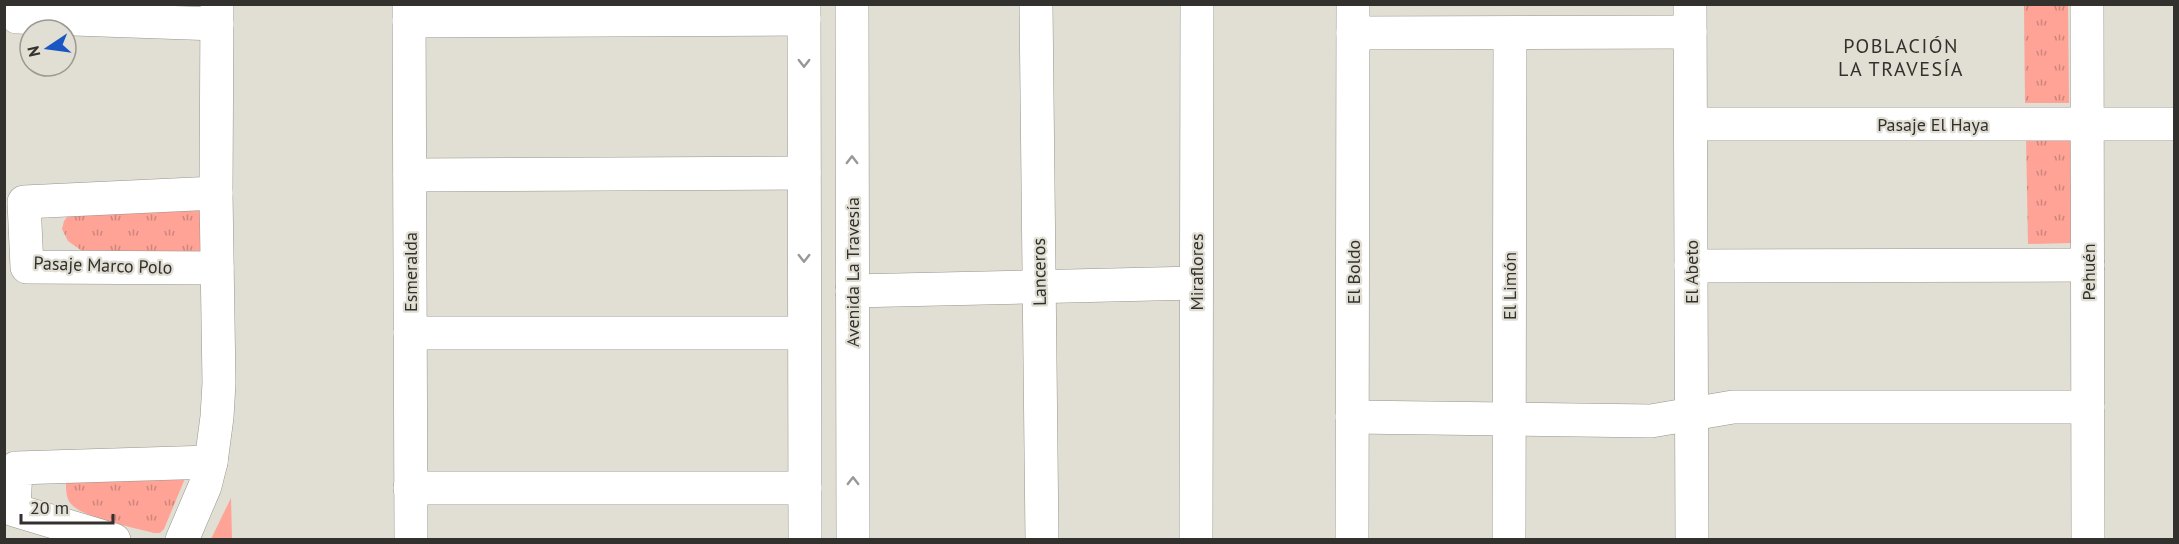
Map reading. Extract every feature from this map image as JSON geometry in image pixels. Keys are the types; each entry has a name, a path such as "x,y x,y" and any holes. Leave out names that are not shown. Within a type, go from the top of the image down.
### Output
{"street":[{"path":"17,4 17,17 217,14 216,193 219,383 212,462 205,486 182,540"},
{"name":"Avenida La Travesía","path":"852,4 853,540"},
{"name":"Lanceros","path":"1036,4 1042,540"},
{"name":"Miraflores","path":"1196,540 1197,4"},
{"name":"Pehuén","path":"2086,4 2088,540"},
{"path":"409,13 804,12 805,540"},
{"name":"Esmeralda","path":"409,13 411,540"},
{"path":"1353,19 1510,33 1690,18"},
{"name":"El Abeto","path":"1690,18 1692,540"},
{"name":"El Boldo","path":"1352,540 1353,19"},
{"name":"El Limón","path":"1509,540 1510,33"},
{"name":"Pasaje El Haya","path":"1690,124 2175,124"},
{"path":"410,175 804,173"},
{"name":"Pasaje Marco Polo","path":"216,193 24,202 27,267 217,268"},
{"path":"1691,266 2088,265"},
{"path":"852,291 1196,283"},
{"path":"410,333 804,333"},
{"path":"1352,417 1651,421 1733,406 2088,407"},
{"path":"114,540 14,510 16,468 212,462"},
{"path":"410,488 805,488"}],"green space":[{"path":"2024,5 2068,5 2069,103 2025,103"},
{"path":"2070,135 2072,243 2028,244 2026,136"},
{"path":"203,207 200,253 85,253 68,241 62,229 70,213"},
{"path":"186,476 164,529 160,533 123,525 78,510 72,505 66,492 66,483"},
{"path":"231,498 232,539 211,539"}],"district":[{"name":"POBLACIÓN LA TRAVESÍA","path":"1901,58"}]}
